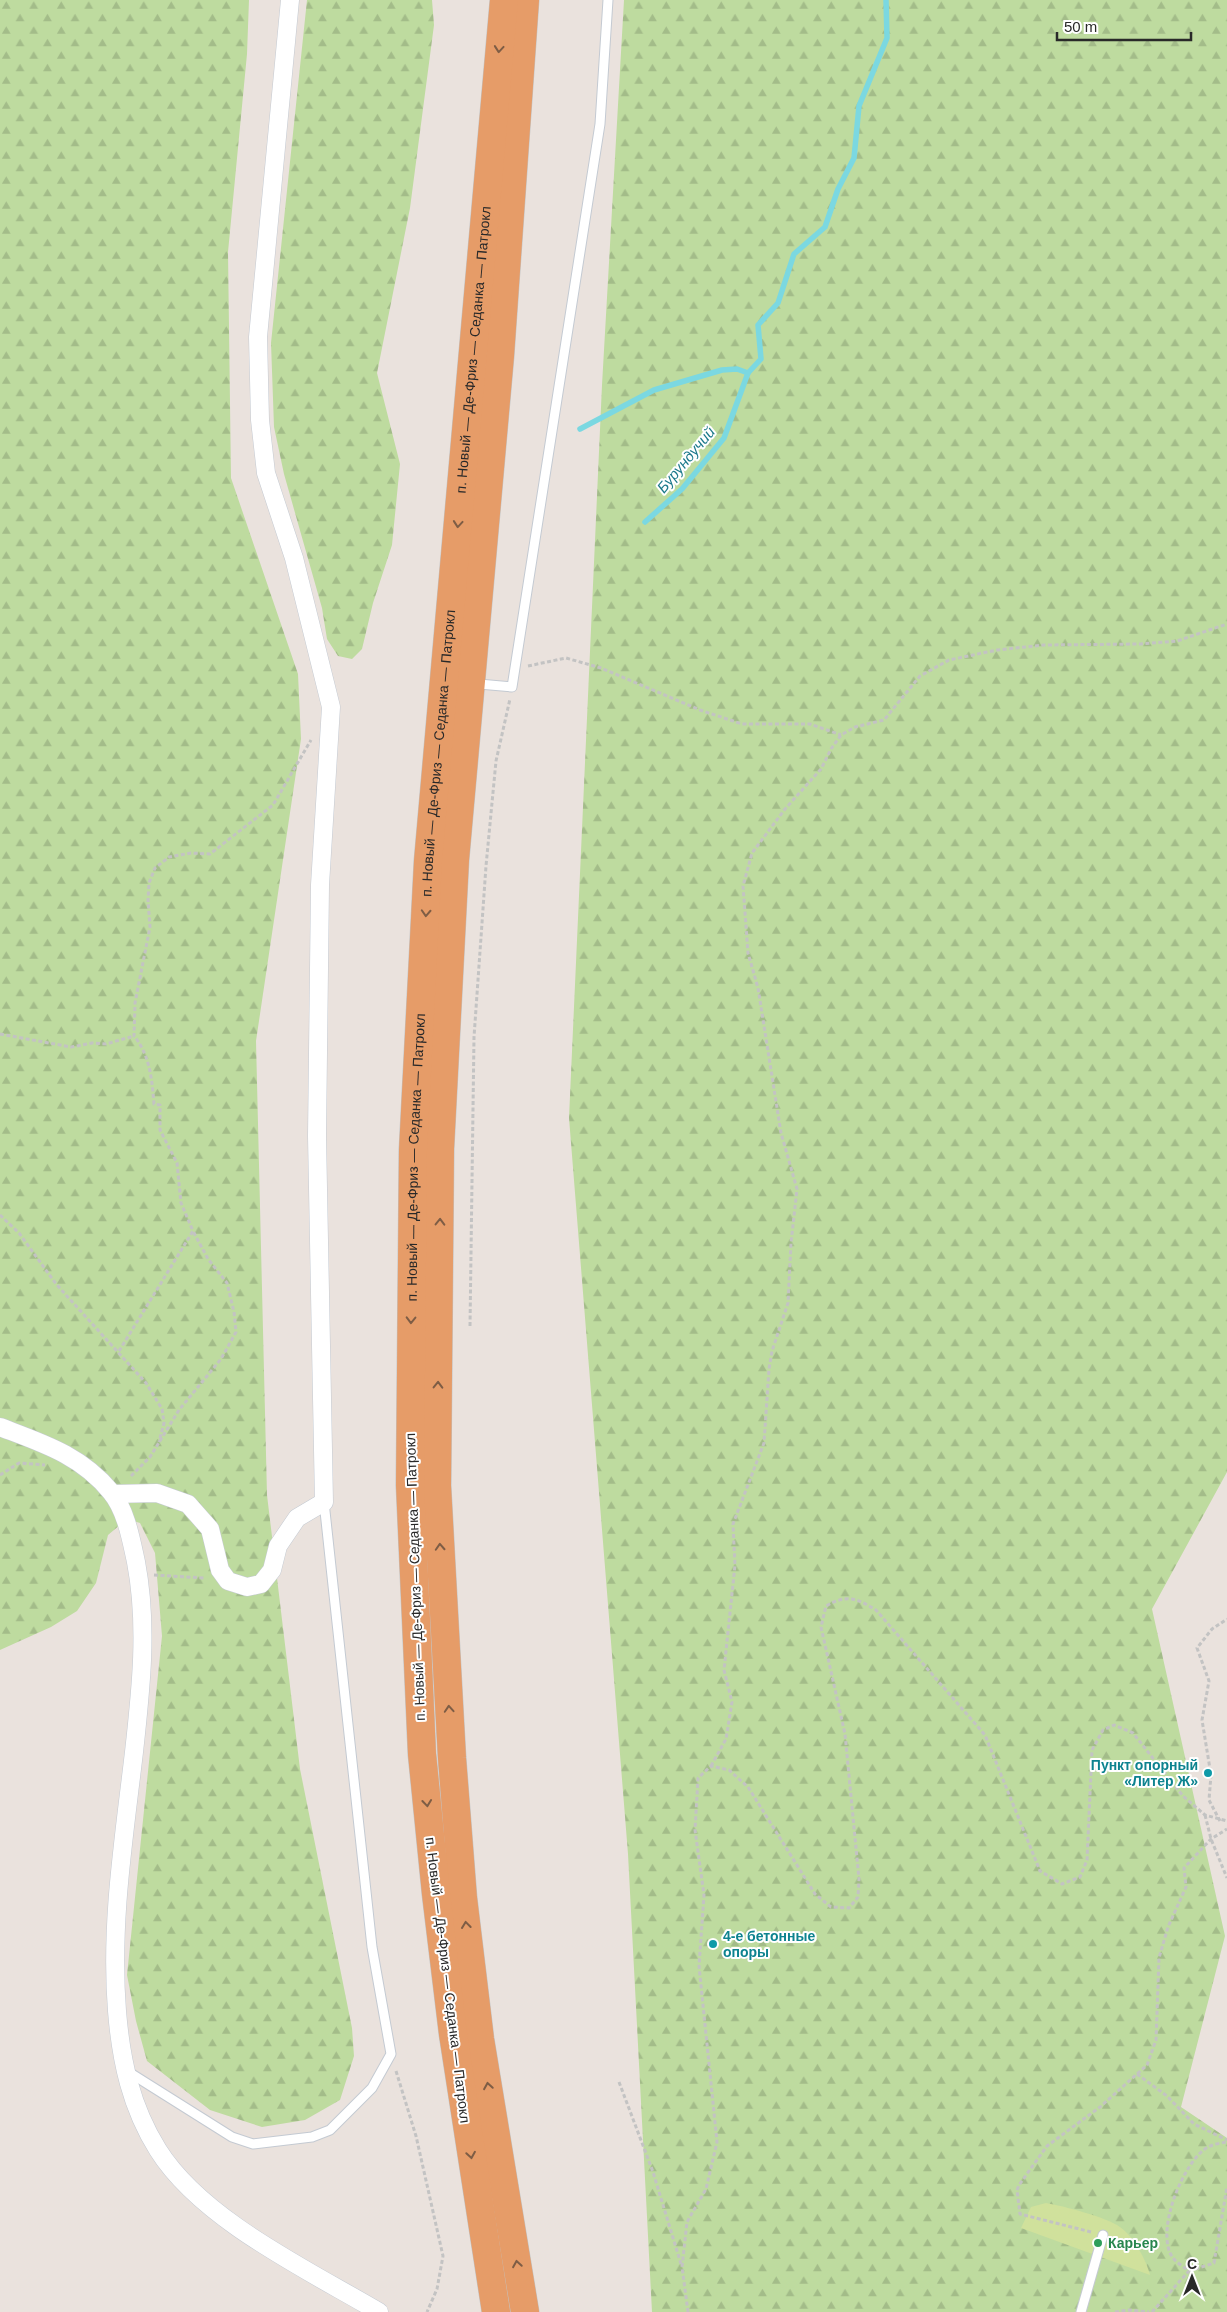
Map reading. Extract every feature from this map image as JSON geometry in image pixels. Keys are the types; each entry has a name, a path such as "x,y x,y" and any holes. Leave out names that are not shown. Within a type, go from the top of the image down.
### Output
{"highway":[{"name":"п. Новый — Де-Фриз — Седанка — Патрокл","path":"496,2312 452,2034 436,1894 422,1754 410,1485 413,1150 428,861 504,0"},
{"name":"п. Новый — Де-Фриз — Седанка — Патрокл","path":"525,0 500,356 455,860 440,1149 437,1486 443,1622 463,1898 480,2039 525,2312"}],"street":[{"path":"113,1494 157,1493 188,1504 210,1529 220,1570 228,1581 247,1587 261,1584 272,1570 278,1546 297,1518 324,1502 317,1136 320,885 331,707 294,558 266,474 260,420 258,337 290,0"},
{"path":"0,1427 60,1450 94,1474 113,1494 130,1532 138,1576 142,1626 142,1680 115,1910 115,1990 120,2048 139,2117 159,2152 194,2194 253,2238 379,2312"}],"lane":[{"path":"479,684 512,686 600,124 608,0"},
{"path":"125,2070 200,2119 232,2137 252,2144 312,2137 330,2130 372,2088 391,2054 372,1947 324,1502"},
{"path":"1081,2312 1104,2235"}],"path":[{"path":"682,2267 686,2222 706,2188 717,2142 699,1966 704,1895 695,1830 698,1778 711,1766 726,1739 732,1702 724,1670 734,1565 733,1524 764,1443 772,1351 788,1303 797,1189 781,1133 758,988 748,953 743,886 752,853 785,809 821,769 831,749 841,736 855,727 884,720 920,676 950,660 997,650 1044,645 1140,644 1177,641 1227,624"},
{"path":"515,669 566,658 601,668 742,724 810,724 841,736"},
{"path":"470,1326 474,1037 486,866 496,761 512,686"},
{"path":"113,1494 150,1457 179,1410 221,1359 236,1332 234,1312 227,1283 208,1259 181,1203 177,1163 160,1130 160,1105 154,1104 152,1079 142,1046 134,1036 135,1003 150,926 149,883 155,868 169,857 191,853 210,854 273,805 331,707"},
{"path":"0,1034 71,1047 92,1043 106,1044 134,1036"},
{"path":"0,1215 19,1233 56,1284 119,1351 146,1383 162,1409 164,1423 158,1446"},
{"path":"119,1351 193,1231"},
{"path":"0,1475 19,1463 53,1466"},
{"path":"138,1576 186,1576 228,1581"},
{"path":"711,1766 729,1770 748,1787 815,1894 831,1907 849,1908 858,1897 858,1879 845,1734 821,1627 826,1606 839,1598 860,1600 876,1610 985,1734 1040,1871 1062,1884 1080,1877 1086,1860 1092,1750 1103,1730 1114,1725 1132,1733 1183,1796 1205,1815 1220,1821 1227,1821"},
{"path":"1220,1821 1208,1800 1211,1775 1202,1720 1209,1681 1198,1648 1212,1630 1227,1619"},
{"path":"1205,1815 1211,1839 1227,1878"},
{"path":"1104,2235 1020,2214 1018,2190 1047,2146 1100,2107 1147,2065 1156,2040 1159,1958 1168,1927 1186,1887 1184,1868 1211,1839 1227,1830"},
{"path":"391,2054 416,2136 443,2256 437,2289 427,2312"},
{"path":"1137,2074 1167,2096 1194,2124 1227,2141"},
{"path":"620,2082 653,2172 682,2267 688,2312"},
{"path":"1188,2271 1173,2258 1167,2241 1170,2209 1192,2163 1208,2147 1227,2141"},
{"path":"1115,2312 1129,2310 1150,2312 1188,2271 1214,2263 1227,2187"}],"green space":[{"path":"0,0 249,0 247,54 228,252 231,478 298,674 301,739 256,1041 267,1495 300,1769 352,2028 354,2056 340,2100 305,2120 262,2127 210,2110 147,2061 136,2021 127,1975 162,1636 155,1553 140,1523 127,1519 108,1535 96,1583 77,1611 51,1627 0,1650"},
{"path":"307,0 432,0 434,25 410,208 377,373 400,464 392,545 373,603 362,649 352,659 338,656 327,639 322,608 284,474 274,427 271,343"},
{"path":"624,0 1227,0 1227,1472 1152,1609 1225,1936 1181,2107 1227,2138 1227,2312 652,2312 628,1854 569,1118 602,385"},
{"name":"Карьер","path":"1046,2203 1095,2216 1120,2227 1139,2249 1150,2275 1021,2228 1031,2207"}],"waterway":[{"name":"Бурундучий","path":"645,522 682,489 724,438 748,373 761,359 758,325 778,303 794,254 825,227 838,189 854,158 859,106 887,38 886,0"},
{"path":"580,429 654,390 722,370 737,369 748,373"}],"place":[{"name":"Пункт опорный «Литер Ж»","path":"1208,1773"},
{"name":"4-е бетонные опоры","path":"713,1944"},
{"name":"Карьер","path":"1098,2243"}]}
